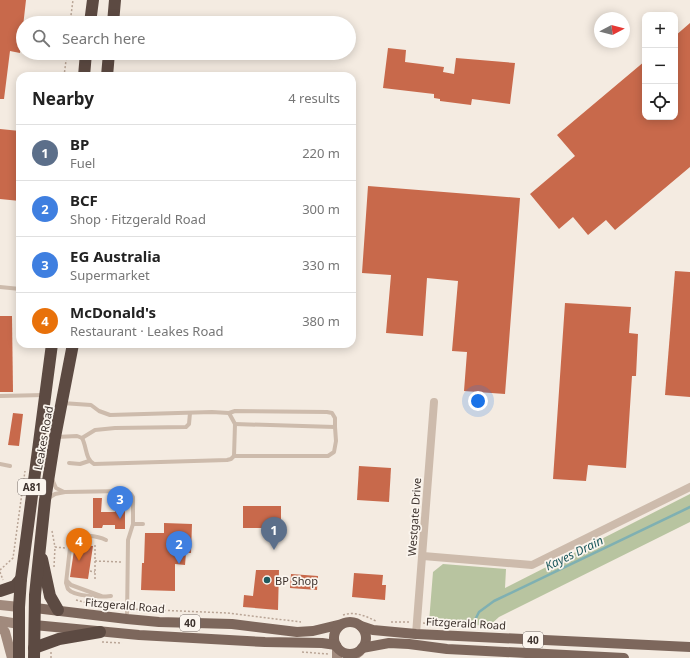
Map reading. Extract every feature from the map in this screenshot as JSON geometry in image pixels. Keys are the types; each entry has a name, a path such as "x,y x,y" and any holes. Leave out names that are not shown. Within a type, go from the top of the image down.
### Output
{"highway":[{"path":"91,16 93,0"},
{"path":"114,16 115,0"},
{"path":"84,72 85,60"},
{"path":"107,72 108,60"},
{"name":"Leakes Road","path":"18,658 21,579 51,348"},
{"name":"Leakes Road","path":"34,653 34,608 45,500 55,437 73,348"},
{"path":"40,548 50,596 58,610"},
{"path":"2,587 15,586 21,579"},
{"name":"Fitzgerald Road","path":"19,607 34,608"},
{"path":"19,624 34,625"},
{"path":"34,653 59,639 100,632"}],"main road":[{"name":"Fitzgerald Road","path":"0,605 19,607"},
{"name":"Fitzgerald Road","path":"34,608 127,614 159,622 232,624 297,632 313,631 342,624"},
{"path":"0,621 19,624"},
{"name":"40","path":"342,624 352,622 361,626"},
{"path":"337,658 334,640 336,631 342,624"},
{"name":"40","path":"34,625 100,632 213,639 322,643 336,646 345,653 350,654 361,649 389,643 447,649 624,658"},
{"path":"0,626 5,632 12,658"},
{"name":"Fitzgerald Road","path":"361,626 373,630 416,634 690,647"},
{"path":"351,658 365,644 366,634 361,626"}],"street":[{"name":"Westgate Drive","path":"416,634 434,402"},
{"path":"423,556 532,565 690,487"}],"lane":[{"path":"0,287 16,289"},
{"path":"0,396 45,395"},
{"path":"55,437 77,436 82,438 86,445 87,457 89,461 94,464 227,460 234,456 328,456 334,452 336,441 335,418 332,413 327,412 235,411 229,413 212,412 110,415 99,411 91,405 62,403"},
{"path":"82,438 95,430 115,428 186,427 189,424 190,413"},
{"path":"229,413 235,424 234,456"},
{"path":"235,424 335,427"},
{"path":"69,463 80,464 89,461"},
{"path":"0,464 10,466"},
{"path":"50,472 56,488 64,492"},
{"path":"45,500 53,495 64,492 128,492 132,497 133,524 129,535 127,614"},
{"path":"133,524 143,524"},
{"path":"106,540 91,536 77,536 71,539 66,578 71,586 105,597 111,596"}],"path":[{"path":"71,16 73,0"},
{"path":"65,72 66,60"},
{"path":"89,542 95,542 95,579"},
{"path":"54,569 54,547 70,548"},
{"path":"95,561 128,562"},
{"path":"90,571 95,572"},
{"path":"0,572 2,587"},
{"path":"71,597 78,601 127,614 227,613 302,622"}],"green space":[{"path":"690,494 690,522 499,617 489,626 429,622 433,572 443,564 506,569 505,588"}],"building":[{"path":"0,0 26,0 24,16 16,16 16,52 10,51 4,99 0,99"},
{"path":"690,23 690,167 615,230 606,220 588,235 573,217 559,229 530,194 575,156 557,135 642,64 642,120 678,120 678,33"},
{"path":"388,48 406,50 405,62 444,67 443,72 454,74 456,58 515,63 510,104 472,99 471,105 440,101 440,99 434,98 434,94 383,88"},
{"path":"0,129 16,131 16,201 0,199"},
{"path":"368,186 520,198 505,394 464,391 467,352 452,351 458,281 427,278 423,336 386,333 391,275 362,273"},
{"path":"675,271 690,272 690,397 665,395"},
{"path":"565,303 631,307 629,333 638,334 636,376 632,376 626,468 588,465 586,481 553,479"},
{"path":"0,316 12,316 13,392 0,392"},
{"path":"13,413 23,414 19,446 8,445"},
{"path":"359,466 391,468 389,502 357,500"},
{"path":"93,498 102,498 101,512 125,510 125,529 115,529 115,525 103,525 102,528 93,528"},
{"path":"243,506 281,506 281,528 243,528"},
{"path":"164,523 192,524 191,553 186,553 185,565 175,564 175,591 141,590 145,533 164,533"},
{"path":"75,544 93,546 88,579 70,577"},
{"path":"256,570 279,570 278,610 243,607 244,595 253,596"},
{"path":"354,573 383,575 382,585 386,585 385,600 352,597"},
{"path":"291,574 318,576 317,590 290,588"}],"waterway":[{"name":"Kayes Drain","path":"473,624 479,612 494,601 690,507"}],"place":[{"name":"EG Australia","path":"120,519"},
{"name":"BP","path":"274,550"},
{"name":"McDonald's","path":"79,561"},
{"name":"BCF","path":"179,564"},
{"name":"BP Shop","path":"267,580"}]}
